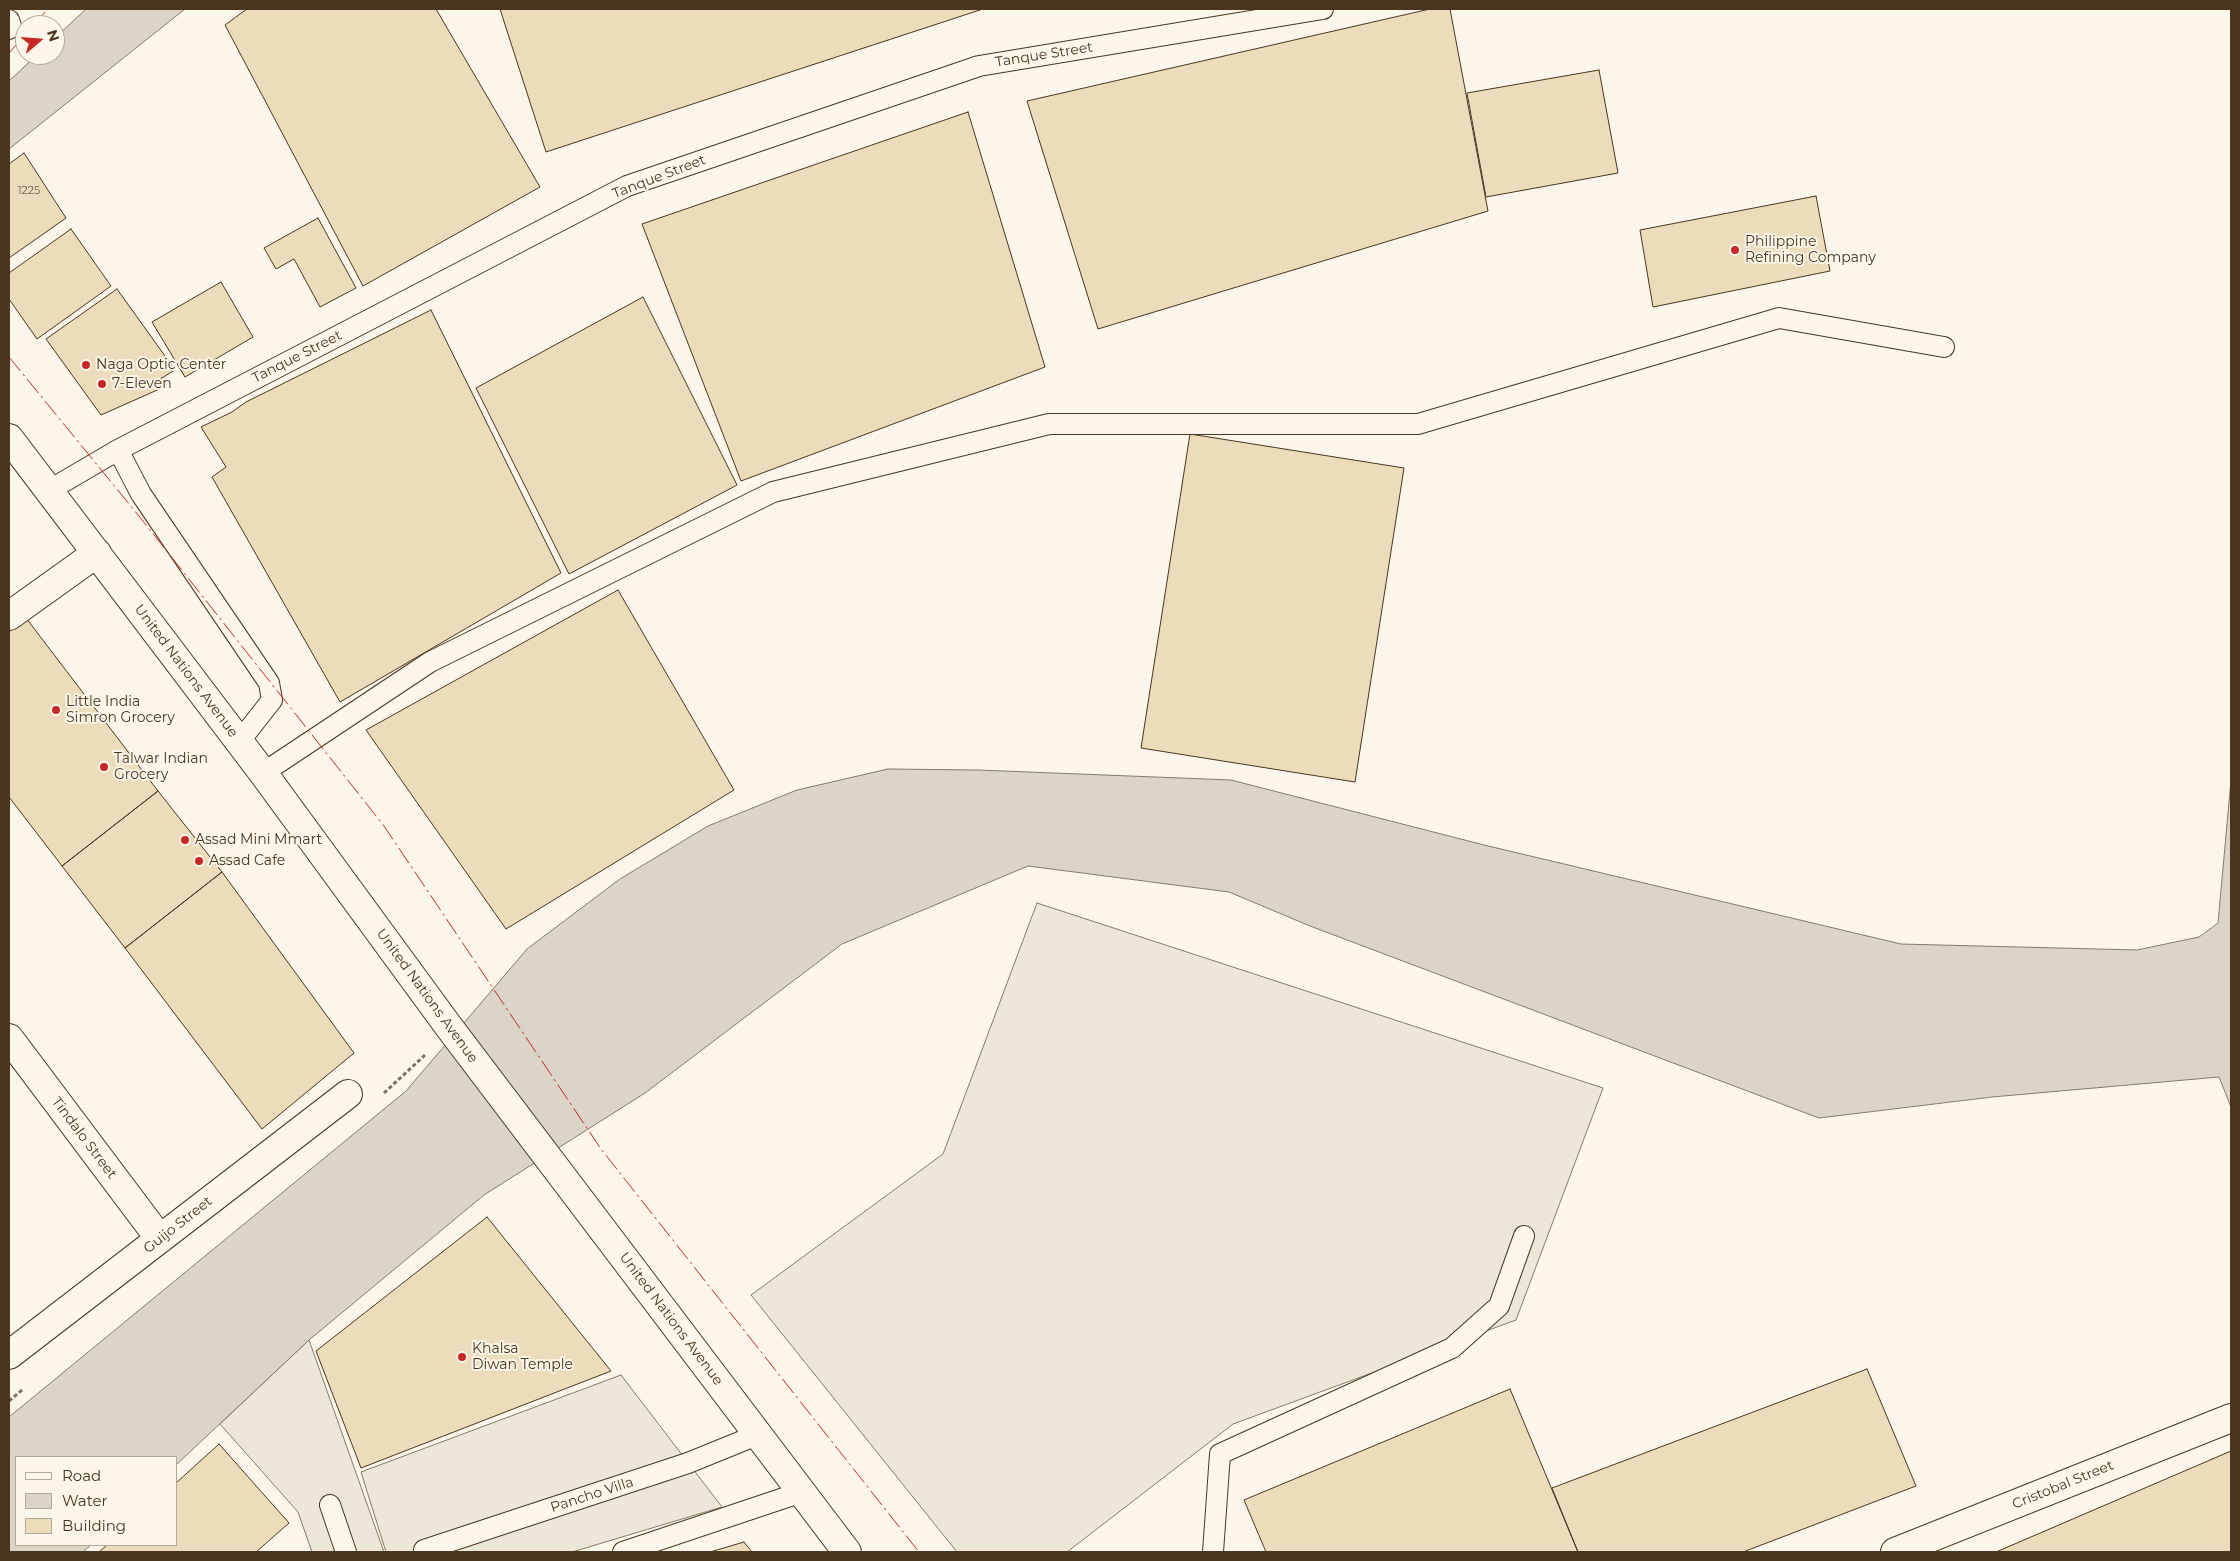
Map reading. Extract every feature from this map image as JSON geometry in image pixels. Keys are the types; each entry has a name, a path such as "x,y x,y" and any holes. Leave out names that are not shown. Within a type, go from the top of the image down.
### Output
{"main road":[{"name":"United Nations Avenue","path":"13,450 97,553 263,773 448,1027 847,1552"},
{"path":"9,616 97,553"},
{"name":"Tindalo Street","path":"9,1038 160,1239"},
{"name":"Guijo Street","path":"9,1355 348,1094"},
{"name":"Cristobal Street","path":"1896,1552 2231,1418"}],"lane":[{"name":"Tanque Street","path":"48,491 118,450 627,186 979,66 1322,9"},
{"path":"9,20 11,26 9,29"},
{"path":"263,773 430,662 773,492 1049,424 1418,424 1779,318 1944,347"},
{"path":"118,450 141,494 270,683 272,700 239,742"},
{"path":"1213,1552 1220,1454 1452,1348 1498,1306 1524,1236"},
{"name":"Pancho Villa","path":"424,1550 688,1463 757,1435"},
{"path":"623,1552 802,1492"},
{"path":"330,1505 346,1552"}],"shaded area":[{"path":"1037,903 1603,1088 1516,1320 1233,1424 1067,1552 957,1552 751,1295 943,1154"},
{"path":"309,1340 384,1552 312,1552 298,1512 220,1424"},
{"path":"621,1375 722,1507 572,1552 386,1552 361,1472"}],"water":[{"path":"86,9 185,9 9,149 9,81 26,65 65,65 65,29"},
{"path":"888,769 978,770 1231,780 1484,845 1901,944 2137,950 2199,937 2218,923 2231,780 2231,1107 2219,1077 1992,1097 1819,1118 1310,926 1229,892 1028,866 842,944 645,1093 484,1195 309,1340 178,1463 178,1456 15,1456 15,1546 90,1546 83,1552 9,1552 9,1417 406,1091 527,949 620,879 708,826 797,790"}],"building":[{"path":"247,9 436,9 540,187 363,286 225,25"},
{"path":"500,9 983,9 546,152"},
{"path":"1430,9 1450,9 1488,211 1098,329 1027,101"},
{"path":"1599,70 1618,173 1486,197 1467,93"},
{"path":"968,112 1045,367 741,481 642,224"},
{"path":"24,153 66,218 9,258 9,164"},
{"name":"Philippine Refining Company","path":"1816,196 1830,271 1653,307 1640,230"},
{"path":"318,218 356,288 320,307 294,259 276,269 264,248"},
{"path":"71,229 111,286 37,339 9,299 9,273"},
{"path":"221,282 253,337 185,377 152,322"},
{"path":"117,289 175,370 160,379 164,387 101,415 46,339"},
{"path":"643,297 737,485 569,574 476,388"},
{"path":"431,310 561,573 340,702 212,477 226,467 201,427 232,412 246,402"},
{"path":"1190,434 1404,468 1355,782 1141,748"},
{"path":"618,590 734,790 506,929 366,730"},
{"path":"26,618 158,791 62,866 9,797 9,632"},
{"path":"158,791 222,872 125,948 62,866"},
{"path":"222,872 354,1053 262,1129 125,948"},
{"path":"487,1217 611,1371 361,1468 316,1351"},
{"path":"1867,1369 1916,1486 1743,1552 1578,1552 1552,1488"},
{"path":"1510,1389 1578,1552 1266,1552 1244,1500"},
{"path":"219,1444 289,1523 256,1552 99,1552 106,1546 178,1546 178,1481"},
{"path":"2231,1451 2231,1552 1996,1552"},
{"path":"744,1542 752,1552 710,1552"}],"power":[{"path":"42,15 48,9"},
{"path":"9,53 15,46"},
{"path":"9,357 143,521 384,826 601,1149 919,1552"}],"place":[{"name":"Philippine Refining Company","path":"1735,250"},
{"name":"Naga Optic Center","path":"86,365"},
{"name":"7-Eleven","path":"102,384"},
{"name":"Little India Simron Grocery","path":"56,710"},
{"name":"Talwar Indian Grocery","path":"104,767"},
{"name":"Assad Mini Mmart","path":"185,840"},
{"name":"Assad Cafe","path":"199,861"},
{"name":"Khalsa Diwan Temple","path":"462,1357"}]}
